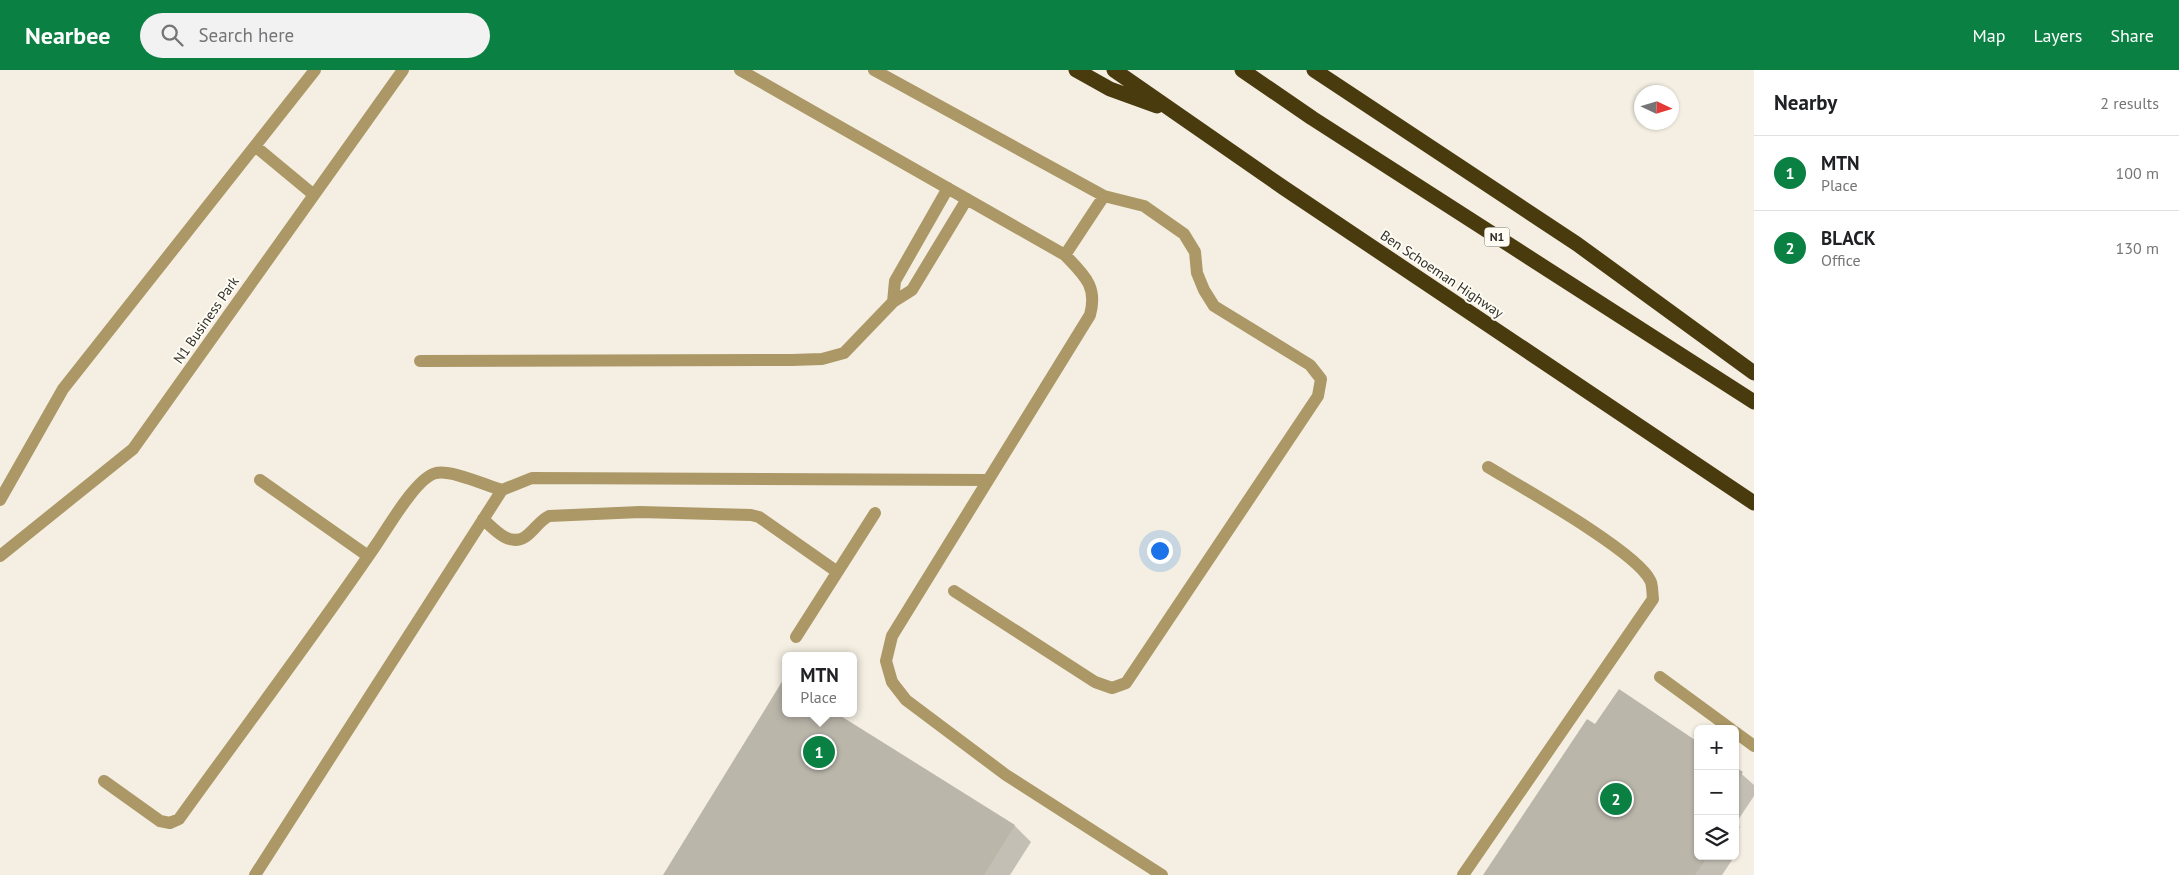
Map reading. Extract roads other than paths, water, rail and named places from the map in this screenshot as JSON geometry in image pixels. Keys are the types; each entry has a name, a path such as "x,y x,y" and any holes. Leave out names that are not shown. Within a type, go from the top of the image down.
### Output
{"highway":[{"path":"1076,70 1110,89 1181,116"},
{"name":"Ben Schoeman Highway","path":"1114,70 1284,188 1754,503"},
{"name":"N1","path":"1242,70 1312,118 1754,402"},
{"path":"1314,70 1577,244 1754,373"}],"lane":[{"path":"0,500 62,389 315,70"},
{"name":"N1 Business Park","path":"0,556 133,449 403,70"},
{"path":"740,70 1065,254 1087,278 1092,292 1093,304 1090,315 986,480 892,636 886,661 892,682 906,700 1006,775 1162,875"},
{"path":"874,70 1104,196 1144,206 1184,234 1195,252 1198,273 1204,290 1214,306 1310,365 1321,379 1318,396 1126,683 1112,688 1095,682 954,591"},
{"path":"254,146 314,195"},
{"path":"893,302 895,281 948,188"},
{"path":"1065,254 1104,196"},
{"path":"420,361 822,359 844,353 893,302 912,290 967,199"},
{"path":"1464,875 1653,599 1651,581 1638,563 1602,538 1488,467"},
{"path":"104,781 160,821 170,823 179,819 368,556 408,497 421,483 435,473 450,474 502,490"},
{"path":"254,875 502,490 532,478 986,480"},
{"path":"260,480 368,556"},
{"path":"483,519 501,535 515,540 525,537 541,520 549,516 640,512 742,513 759,517 836,571"},
{"path":"796,637 836,571 875,513"},
{"path":"1660,677 1726,725"},
{"path":"1739,735 1754,746"}],"place":[{"name":"MTN","path":"819,752"},
{"name":"BLACK","path":"1616,799"}]}
